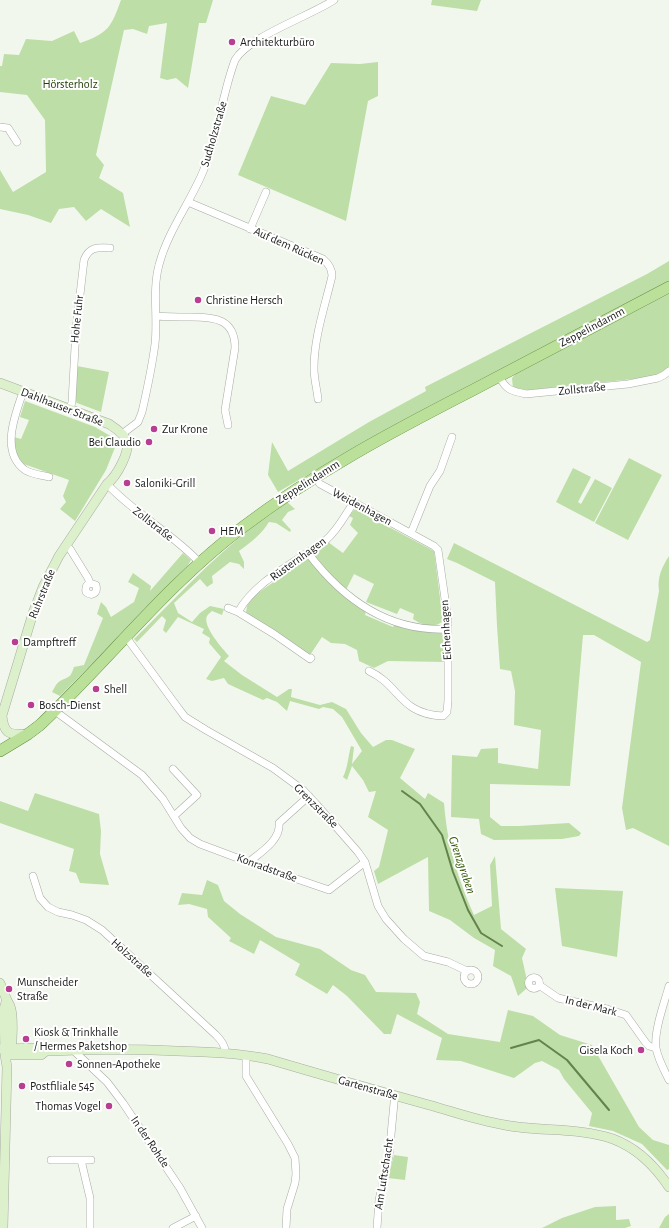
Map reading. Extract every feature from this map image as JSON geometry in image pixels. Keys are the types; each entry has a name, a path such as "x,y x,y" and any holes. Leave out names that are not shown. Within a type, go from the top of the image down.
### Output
{"main road":[{"name":"Zeppelindamm","path":"0,751 28,734 55,710 200,563 241,528 273,504 314,477 371,443 669,287"}],"street":[{"name":"Sudholzstraße","path":"122,434 134,426 140,418 155,344 157,316 156,296 159,265 172,233 202,174 208,158 232,68 239,54 244,49 268,34 322,8 334,0"},
{"path":"0,127 8,128 17,142"},
{"path":"250,229 266,192"},
{"name":"Auf dem Rücken","path":"188,202 323,260 329,264 332,276 314,359 314,377 318,399"},
{"name":"Hohe Fuhr","path":"70,409 72,402 76,329 83,267 86,255 89,251 97,247 110,248"},
{"path":"157,316 214,318 225,324 232,332 235,348 226,410 228,425"},
{"name":"Zollstraße","path":"499,376 504,387 512,391 526,394 628,384 658,378 669,371"},
{"name":"Dahlhauser Straße","path":"0,383 109,424 118,429 122,434"},
{"path":"24,392 11,434 12,450 16,460 25,470 49,478"},
{"name":"Ruhrstraße","path":"28,734 14,735 6,731 1,719 37,603 51,570 107,484 113,480 125,454 127,440 122,434"},
{"path":"411,533 430,486 440,471 452,437"},
{"name":"Weidenhagen","path":"314,477 320,484 438,548"},
{"name":"Zollstraße","path":"107,484 122,499 185,549 200,563"},
{"name":"Rüsternhagen","path":"238,612 244,601 273,576 327,539 354,502"},
{"path":"66,546 70,549 90,583"},
{"name":"Eichenhagen","path":"369,671 382,678 403,701 418,711 434,716 443,716 447,712 448,629 438,548"},
{"path":"308,553 328,578 341,590 363,606 401,623 420,627 448,629"},
{"path":"228,608 238,612 274,634 310,659 311,658"},
{"name":"Grenzstraße","path":"126,637 185,716 206,730 273,768 309,796 340,830 365,862 378,906 386,919 404,939 424,956 448,962 467,971"},
{"name":"Konradstraße","path":"55,710 142,775 163,799 185,834 196,842 329,890 365,862"},
{"path":"173,769 197,795 174,816"},
{"path":"249,862 275,839 280,829 279,823 309,796"},
{"name":"Holzstraße","path":"33,876 40,898 46,905 54,911 86,920 102,930 216,1034 222,1041 225,1053"},
{"path":"0,983 6,1002 10,1007 12,1022 5,1052 7,1067 3,1228"},
{"name":"In der Mark","path":"539,985 558,998 626,1015 646,1043 649,1046 656,1048"},
{"path":"669,986 658,1029 656,1048 669,1080"},
{"name":"Gartenstraße","path":"5,1052 43,1048 46,1051 123,1049 225,1053 268,1059 483,1121 506,1126 582,1132 614,1139 645,1158 655,1168 669,1187"},
{"path":"88,1064 87,1058 91,1049"},
{"name":"In der Rohde","path":"73,1050 107,1082 123,1103 180,1188 202,1228"},
{"path":"246,1056 246,1076 295,1158 295,1183 287,1209 286,1228"},
{"name":"Am Luftschacht","path":"377,1228 379,1200 389,1156 395,1096"},
{"path":"51,1160 91,1160"},
{"path":"81,1160 90,1198 90,1228"},
{"path":"173,1228 196,1216"}],"green space":[{"name":"Hörsterholz","path":"121,0 213,0 206,23 199,23 188,88 176,78 167,80 160,78 167,23 149,26 147,34 133,29 124,30 96,155 104,165 99,178 123,193 130,227 101,209 86,221 74,207 59,209 51,223 28,215 0,209 0,170 13,192 46,172 45,120 27,95 0,92 0,66 2,66 4,54 19,55 26,39 52,41 74,31 80,43 97,36 108,28"},
{"path":"432,0 481,0 477,11 431,5"},
{"path":"378,62 378,96 368,101 346,221 238,175 271,96 305,105 331,63 360,64"},
{"path":"669,261 669,281 375,436 278,492 268,475 272,442 288,471 369,422 426,391 425,387 647,274"},
{"path":"669,294 669,368 666,371 652,377 530,390 513,389 512,378 517,372"},
{"path":"77,366 109,372 101,412 75,401"},
{"path":"25,401 95,427 114,438 116,445 106,470 75,521 60,509 66,502 63,496 69,480 21,463 15,450 14,437 21,439 29,420 20,417"},
{"path":"629,458 662,475 628,540 595,523"},
{"path":"573,468 591,477 578,502 581,504 595,479 612,488 594,522 556,502"},
{"path":"287,502 295,509 288,512 282,520 291,530 290,532 276,523 269,522 259,534 239,551 244,562 244,569 239,564 230,562 212,576 213,583 207,587 200,579 174,603 178,613 192,622 200,613 210,606 224,609 222,615 212,611 208,614 206,620 207,625 214,637 229,656 224,661 242,675 277,697 289,689 292,689 291,697 320,705 332,702 346,709 361,733 373,747 386,740 392,740 415,749 400,778 425,799 428,793 444,803 446,822 454,861 463,889 474,915 492,906 490,865 495,856 501,929 526,949 522,958 526,976 526,989 518,996 511,976 493,966 495,950 474,938 450,920 429,911 428,857 378,884 374,871 379,867 388,830 368,817 376,791 369,792 363,780 352,766 347,780 343,777 351,746 354,747 352,764 362,751 342,717 333,709 323,707 319,709 290,701 287,711 277,702 267,698 263,700 228,684 224,678 212,681 206,679 221,657 209,643 210,638 202,633 204,629 178,617 166,633 163,630 166,620 162,616 137,642 134,639 190,582 220,555 255,525"},
{"path":"355,509 434,551 443,621 436,625 428,625 413,619 414,614 400,608 397,614 366,602 374,584 354,574 346,590 335,580 316,557 315,553 328,542 343,553 358,533 350,525 353,518 349,516"},
{"path":"454,543 647,642 650,640 659,591 659,577 669,556 669,846 633,828 626,830 622,808 641,662 594,635 583,635 570,786 490,784 490,817 501,826 569,823 581,833 579,836 562,839 494,840 481,834 479,819 451,817 452,755 477,757 481,749 498,748 498,763 538,769 541,730 514,725 515,691 511,671 500,669 495,582 447,559"},
{"path":"183,553 191,560 187,567 60,696 52,692 59,682 71,674 74,667 84,665 103,618 97,614 101,602 106,607 111,617 134,602 139,588 128,582 133,573 151,586 150,591"},
{"path":"307,558 336,588 366,611 365,615 393,627 396,623 416,630 445,633 445,662 388,661 374,668 359,661 357,650 345,644 331,643 322,637 310,655 246,612 247,606 254,596"},
{"path":"35,793 99,814 101,831 100,854 109,885 80,883 76,873 69,871 74,849 0,823 0,801 28,811"},
{"path":"207,880 218,885 224,901 240,914 276,937 320,949 351,970 365,975 376,992 416,993 420,1002 417,1014 448,1034 500,1042 508,1010 533,1016 560,1035 592,1045 639,1127 653,1140 669,1145 669,1169 667,1170 642,1144 613,1131 589,1126 592,1113 564,1079 559,1070 542,1061 535,1063 514,1078 461,1061 436,1060 442,1038 397,1014 391,1034 384,1034 347,996 333,985 327,994 295,975 300,964 260,940 254,954 229,941 231,938 208,917 207,909 189,904 178,905 182,893 202,895"},
{"path":"555,888 623,891 617,957 562,946"},
{"path":"394,1155 408,1157 405,1180 388,1178"},
{"path":"616,1206 616,1220 629,1219 631,1226 625,1228 542,1228 562,1218 595,1207"},
{"path":"669,1214 669,1228 659,1228 665,1217"}],"waterway":[{"name":"Grenzgraben","path":"402,791 420,804 442,835 453,872 468,910 481,933 502,946"},
{"path":"511,1048 539,1040 567,1060 609,1110"}],"place":[{"name":"Architekturbüro","path":"232,42"},
{"name":"Christine Hersch","path":"198,300"},
{"name":"Zur Krone","path":"154,429"},
{"name":"Bei Claudio","path":"149,442"},
{"name":"Saloniki-Grill","path":"127,483"},
{"name":"HEM","path":"212,531"},
{"name":"Dampftreff","path":"15,642"},
{"name":"Shell","path":"96,689"},
{"name":"Bosch-Dienst","path":"31,705"},
{"name":"Munscheider Straße","path":"9,989"},
{"name":"Kiosk & Trinkhalle / Hermes Paketshop","path":"26,1039"},
{"name":"Gisela Koch","path":"641,1050"},
{"name":"Sonnen-Apotheke","path":"69,1064"},
{"name":"Postfiliale 545","path":"22,1086"},
{"name":"Thomas Vogel","path":"109,1106"}]}
